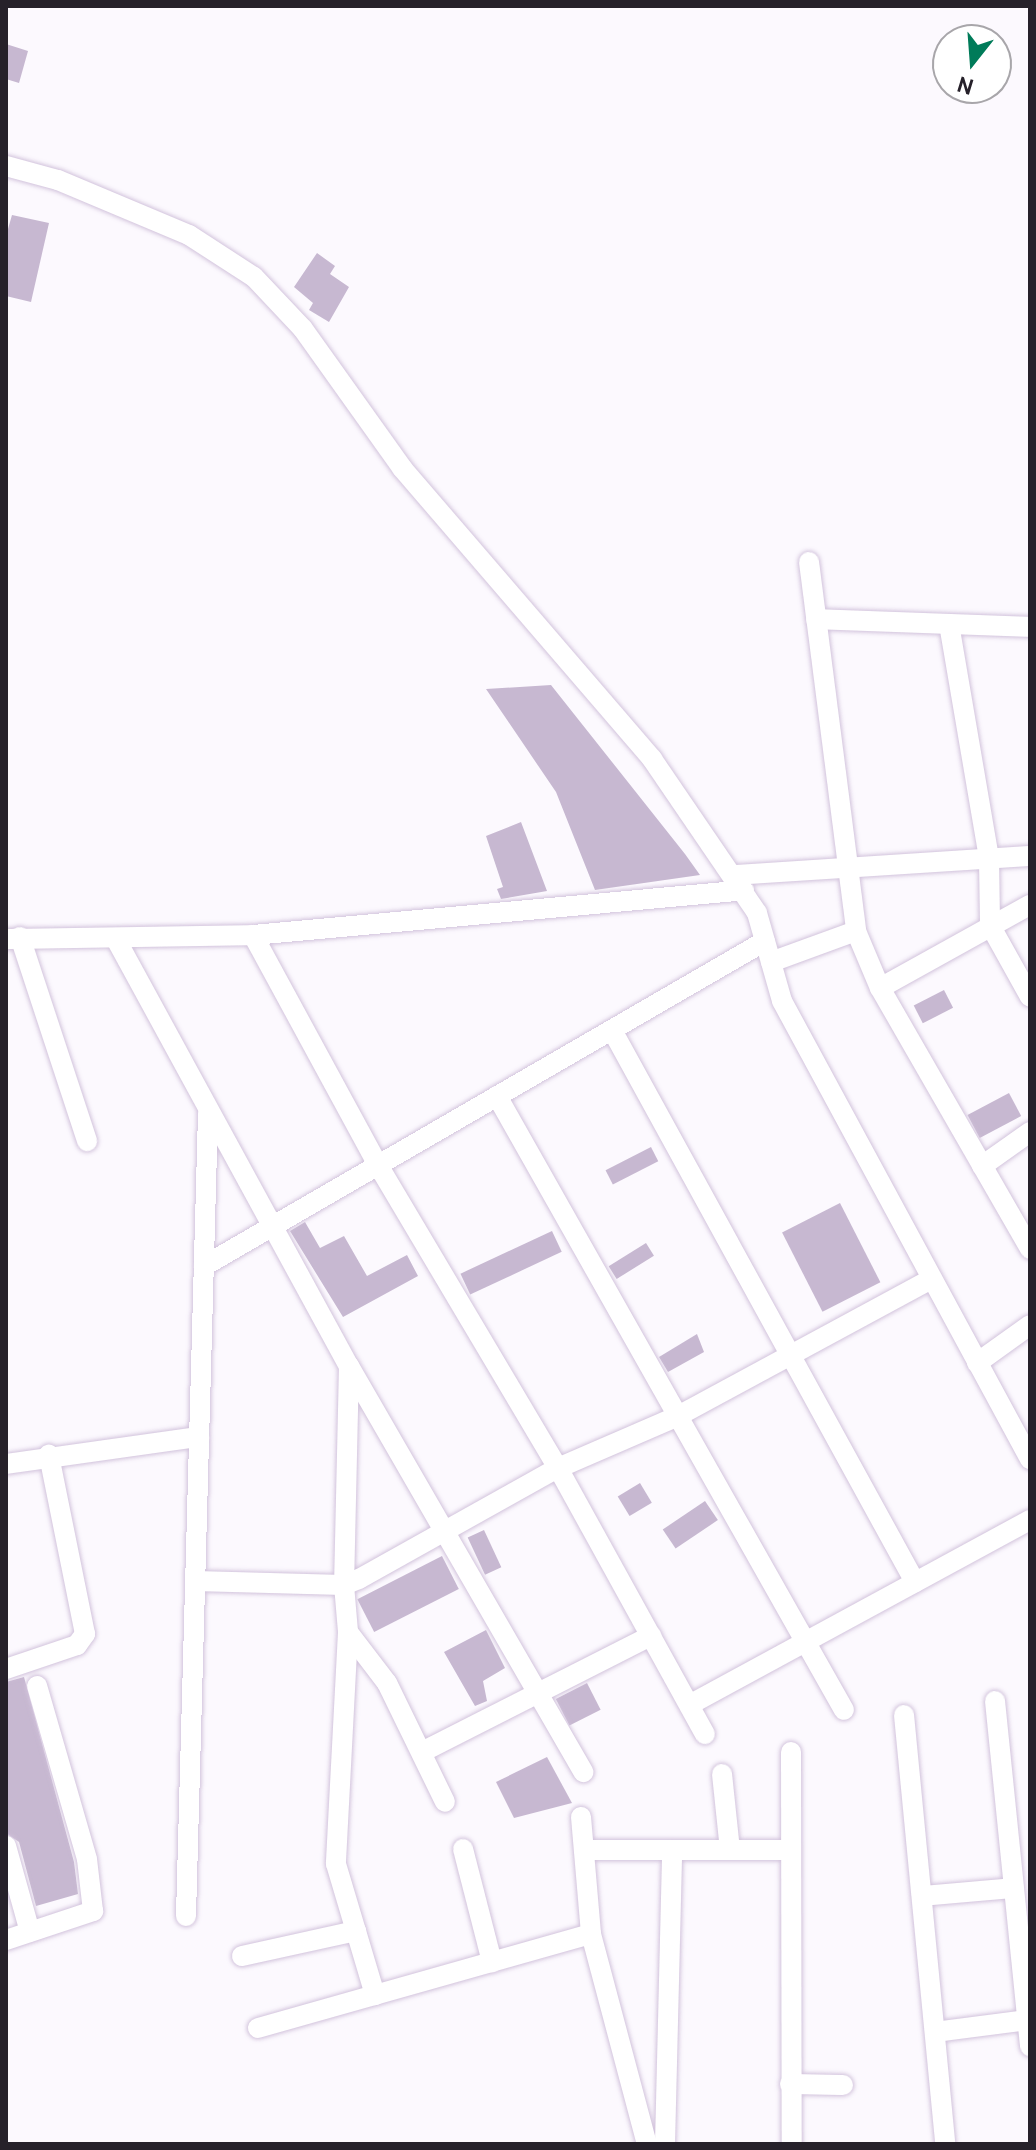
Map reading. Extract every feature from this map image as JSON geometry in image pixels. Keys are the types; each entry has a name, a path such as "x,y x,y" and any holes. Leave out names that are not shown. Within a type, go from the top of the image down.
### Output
{"street":[{"path":"6,166 58,180 189,235 254,277 303,329 402,468 652,759 739,882 765,941 782,1001 977,1363 1025,1433 1030,1459"},
{"path":"809,562 856,931 880,988 1030,1249"},
{"path":"816,619 1030,627"},
{"path":"949,624 989,859 990,925 1030,997"},
{"path":"87,1141 13,938 117,941 253,935 847,868 1030,856"},
{"path":"880,988 1030,905"},
{"path":"771,962 856,931"},
{"path":"253,935 378,1165 558,1468 705,1734"},
{"path":"117,941 349,1366 583,1772"},
{"path":"204,1266 765,941"},
{"path":"612,1030 915,1582"},
{"path":"497,1096 844,1710"},
{"path":"186,1916 208,1110"},
{"path":"982,1166 1030,1132"},
{"path":"195,1581 344,1585 558,1468 678,1416 931,1279"},
{"path":"977,1363 1030,1325"},
{"path":"349,1366 344,1585 348,1632 336,1864 375,1995"},
{"path":"6,1464 49,1455 199,1437"},
{"path":"6,1669 77,1645 85,1634 49,1455"},
{"path":"691,1704 1030,1520"},
{"path":"348,1632 387,1683 445,1802"},
{"path":"422,1752 651,1636"},
{"path":"6,1940 93,1911 87,1859 37,1686"},
{"path":"995,1701 1030,2046"},
{"path":"904,1715 945,2144"},
{"path":"791,1752 792,2144"},
{"path":"722,1774 730,1850"},
{"path":"581,1817 591,1934 647,2144"},
{"path":"6,1846 30,1932"},
{"path":"463,1849 492,1962"},
{"path":"584,1850 790,1850"},
{"path":"665,2144 672,1850"},
{"path":"922,1896 1014,1888"},
{"path":"242,1956 356,1931"},
{"path":"258,2028 591,1934"},
{"path":"935,2032 1027,2020"},
{"path":"790,2084 843,2085"}],"building":[{"path":"6,44 28,51 19,83 6,79"},
{"path":"12,215 49,223 31,302 6,296 6,236"},
{"path":"317,253 335,266 330,274 349,287 329,322 309,310 313,303 294,287"},
{"path":"551,685 700,875 595,890 556,792 486,689"},
{"path":"521,822 547,891 501,899 497,889 503,887 486,836"},
{"path":"944,990 953,1008 923,1023 914,1005"},
{"path":"1009,1093 1021,1116 980,1138 968,1115"},
{"path":"651,1147 658,1161 613,1184 606,1170"},
{"path":"840,1203 880,1282 822,1312 782,1233"},
{"path":"305,1222 320,1248 344,1236 367,1276 407,1255 418,1276 343,1317 290,1231"},
{"path":"552,1231 562,1252 470,1295 460,1274"},
{"path":"646,1243 654,1256 617,1279 609,1266"},
{"path":"697,1334 704,1352 668,1372 659,1357"},
{"path":"640,1483 652,1503 630,1516 618,1496"},
{"path":"705,1501 718,1520 676,1549 663,1530"},
{"path":"484,1530 501,1567 485,1575 468,1538"},
{"path":"442,1556 459,1589 374,1632 357,1599"},
{"path":"486,1630 505,1668 483,1681 487,1701 475,1706 444,1652"},
{"path":"24,1677 74,1862 78,1894 36,1906 19,1842 6,1833 6,1682"},
{"path":"587,1683 601,1710 569,1726 556,1699"},
{"path":"547,1757 572,1803 514,1818 496,1782"}]}
